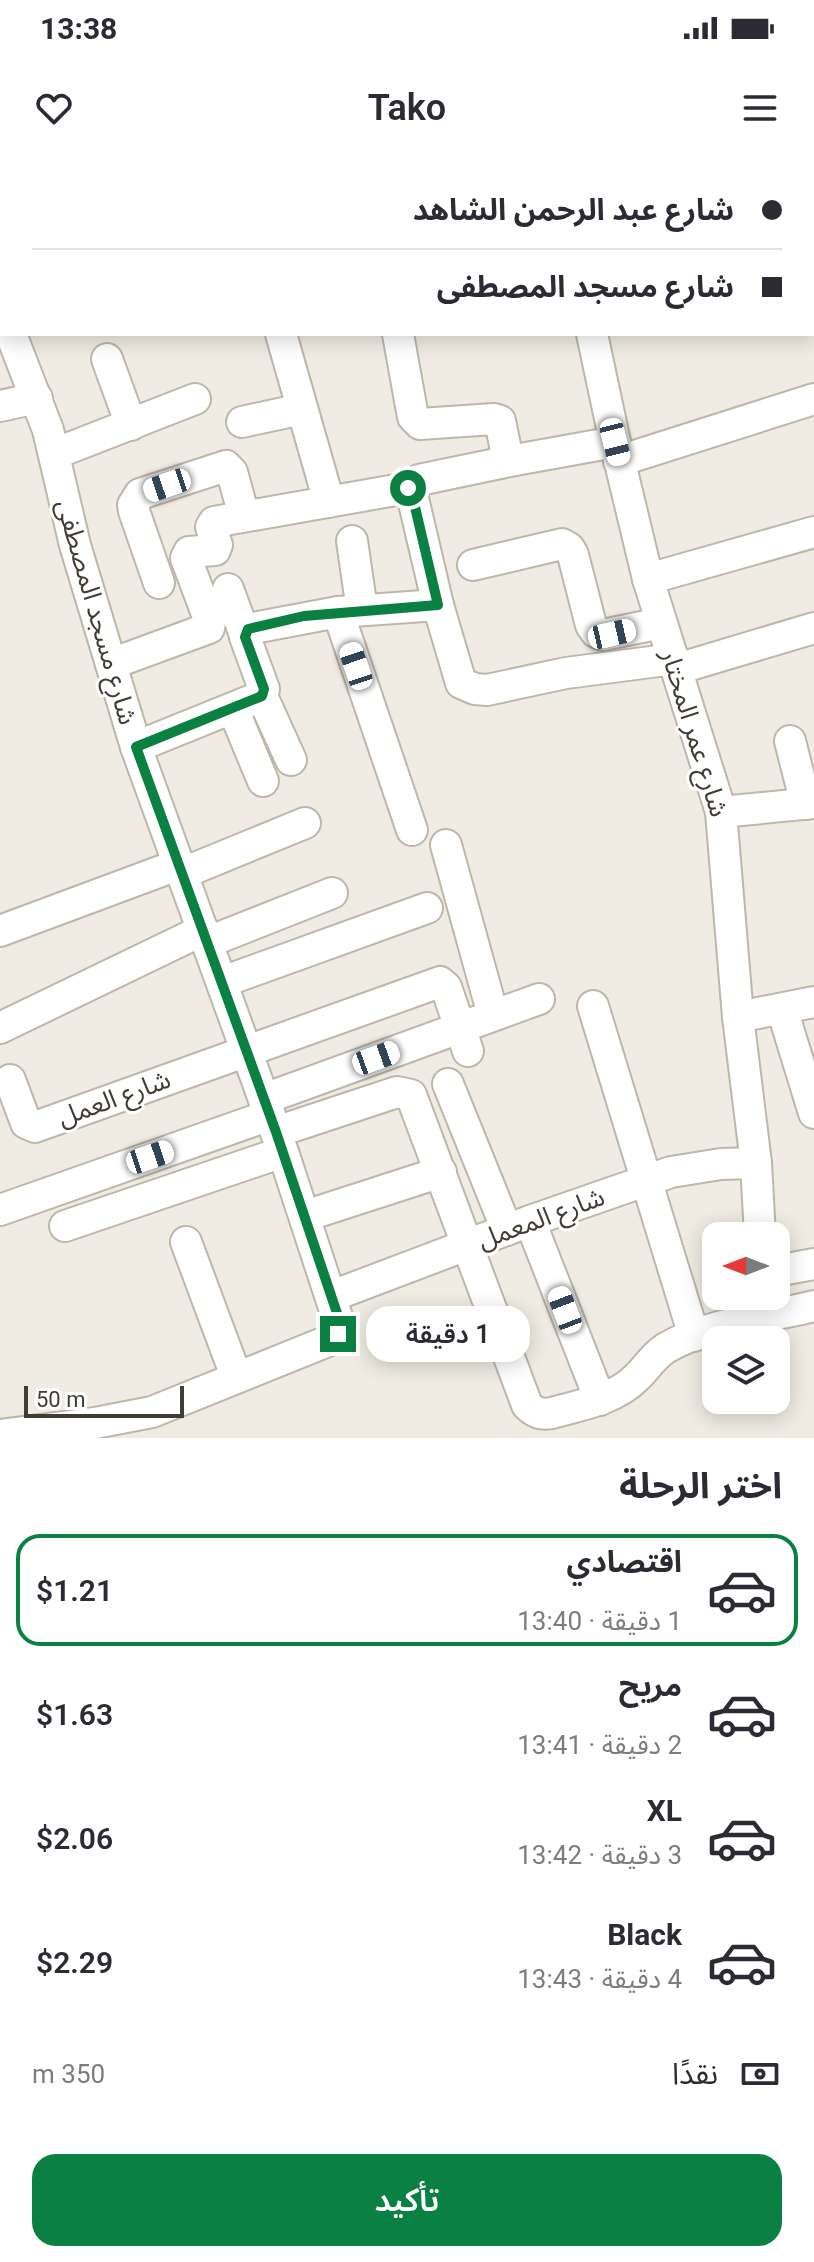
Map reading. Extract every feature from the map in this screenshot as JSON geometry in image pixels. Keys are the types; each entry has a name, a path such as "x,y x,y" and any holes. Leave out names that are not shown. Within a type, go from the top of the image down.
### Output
{"street":[{"name":"شارع مسجد المصطفى","path":"13,336 37,398 54,454 75,545 136,747 274,1125 341,1329 333,1339 236,1376"},
{"path":"287,336 302,409 329,502"},
{"path":"398,336 415,420 423,425 500,421 507,455 515,460"},
{"name":"شارع عمر المختار","path":"592,336 648,579 721,812 759,1222"},
{"path":"107,359 131,425"},
{"path":"0,406 37,398"},
{"path":"54,454 195,399"},
{"path":"111,664 209,628 210,622 186,558 189,552 215,550 217,545 211,527 214,522 410,489 419,480 515,460 617,452 814,399"},
{"path":"242,422 302,409"},
{"path":"159,583 134,511 133,505 140,494 226,466 232,472 244,516"},
{"path":"410,489 458,675 461,683 475,689 487,690 566,673 675,664 814,628"},
{"path":"648,579 814,532"},
{"path":"352,541 350,611 412,830"},
{"path":"473,565 562,544 573,555 591,625 596,632 603,635 661,623"},
{"path":"228,589 264,689 262,696 291,760"},
{"path":"245,635 252,627 350,611 438,605"},
{"path":"136,747 262,696"},
{"path":"233,709 263,781"},
{"path":"721,812 810,803 790,741"},
{"path":"0,931 305,823"},
{"path":"446,845 493,1015"},
{"path":"0,1028 206,936 332,893"},
{"path":"222,982 427,908"},
{"path":"247,1051 440,982 446,987 464,1039"},
{"path":"65,1226 274,1125 464,1039 493,1015 539,999"},
{"path":"738,1017 814,1002"},
{"path":"593,1006 694,1336"},
{"path":"782,1009 814,1113"},
{"name":"شارع العمل","path":"10,1080 26,1123 33,1127 247,1051"},
{"path":"448,1084 600,1400"},
{"path":"0,1210 274,1125 397,1092 407,1092 413,1098 527,1405 534,1412 543,1414 600,1400 637,1378 650,1359 667,1347 694,1336 814,1306"},
{"name":"شارع المعمل","path":"332,1296 518,1225 647,1181 693,1168 756,1163"},
{"path":"305,1216 441,1172"},
{"path":"0,1435 41,1433 152,1412 236,1376 186,1242"},
{"path":"790,1268 814,1264"}],"route":[{"path":"338,1334 340,1322 283,1152 136,747 262,696 264,689 245,637 245,631 252,627 304,616 438,605 411,490 408,488"}]}
